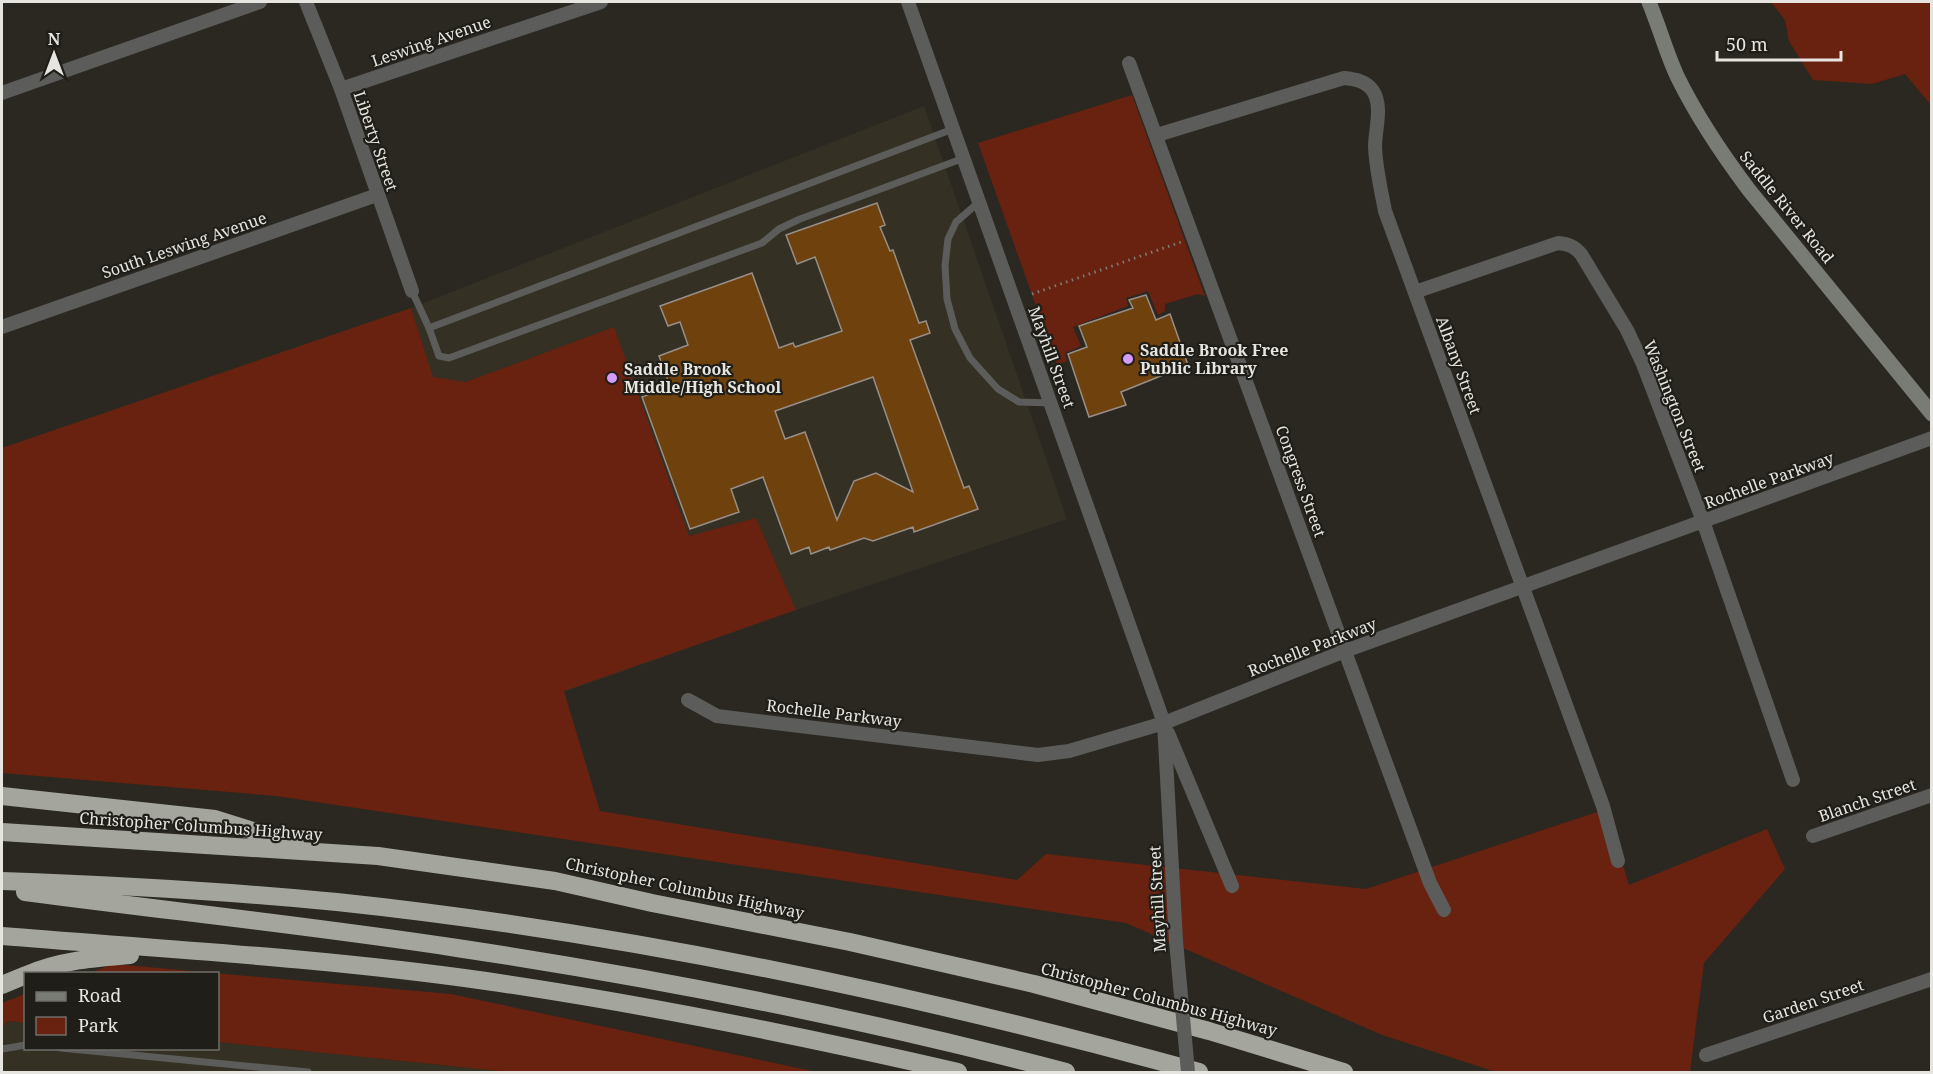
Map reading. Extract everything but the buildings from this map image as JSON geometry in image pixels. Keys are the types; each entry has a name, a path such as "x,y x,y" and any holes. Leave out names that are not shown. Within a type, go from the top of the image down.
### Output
{"highway":[{"path":"2,796 215,819 323,853"},
{"name":"Christopher Columbus Highway","path":"2,832 378,856 555,881 652,903 870,946 1092,999 1344,1072"},
{"path":"2,881 163,887 303,899 448,916 597,938 754,966 891,994 1037,1029 1199,1072"},
{"path":"2,889 396,940 574,967 811,1012 938,1040 1066,1072"},
{"path":"2,936 300,959 554,992 788,1034 958,1072"},
{"path":"32,972 91,958 182,950"},
{"path":"2,985 24,975"}],"street":[{"path":"2,93 260,2"},
{"name":"Liberty Street","path":"306,2 341,89 412,291"},
{"name":"Leswing Avenue","path":"341,89 601,2"},
{"name":"Mayhill Street","path":"908,2 1164,723 1232,886"},
{"name":"Saddle River Road","path":"1649,2 1676,74 1697,115 1722,153 1749,190 1932,414"},
{"name":"Congress Street","path":"1130,63 1430,883 1444,910"},
{"name":"Albany Street","path":"1157,135 1344,78 1356,79 1372,90 1377,101 1378,179 1386,211 1603,806 1618,861"},
{"name":"South Leswing Avenue","path":"2,327 377,195"},
{"name":"Washington Street","path":"1415,292 1558,243 1567,244 1576,249 1627,330 1643,364 1703,521 1793,780"},
{"name":"Rochelle Parkway","path":"688,699 717,716 1038,755 1069,751 1164,723 1345,651 1932,438"},
{"name":"Mayhill Street","path":"1164,723 1176,941 1188,1072"},
{"name":"Blanch Street","path":"1813,836 1932,795"},
{"name":"Garden Street","path":"1706,1055 1932,979"}],"lane":[{"path":"429,328 953,129"},
{"path":"412,291 439,356 449,358 762,243 779,229 800,219 964,158"},
{"path":"979,202 956,222 948,239 945,266 947,299 955,329 970,358 998,389 1019,402 1051,403"},
{"path":"2,1049 24,1045"},
{"path":"82,1050 308,1072"}],"path":[{"path":"1032,294 1185,241"}],"shaded area":[{"name":"Saddle Brook Middle/High School","path":"924,106 1067,519 796,610 564,692 2,448 411,308"},
{"path":"8,1021 24,1023 24,1050 219,1050 219,1042 509,1072 2,1072 2,1028"}],"green space":[{"path":"1771,2 1931,2 1931,105 1905,74 1872,84 1813,80 1789,41 1785,20"},
{"path":"1132,95 1205,296 1198,294 1165,304 1165,311 1158,315 1148,291 1126,298 1128,306 1073,327 1081,346 1065,353 1067,361 1057,365 978,143"},
{"path":"411,308 433,377 466,382 614,327 689,536 756,518 796,610 564,691 600,811 1017,880 1046,854 1366,889 1606,809 1629,885 1767,829 1785,869 1704,963 1690,1072 1496,1072 1382,1035 1126,923 276,796 2,773 2,448"},
{"path":"114,964 204,972 92,972"},
{"path":"219,973 451,994 817,1072 509,1072 219,1042"},
{"path":"24,994 24,1023 8,1021 2,1028 2,1003"}],"place":[{"name":"Saddle Brook Free Public Library","path":"1128,359"},
{"name":"Saddle Brook Middle/High School","path":"612,378"}]}
